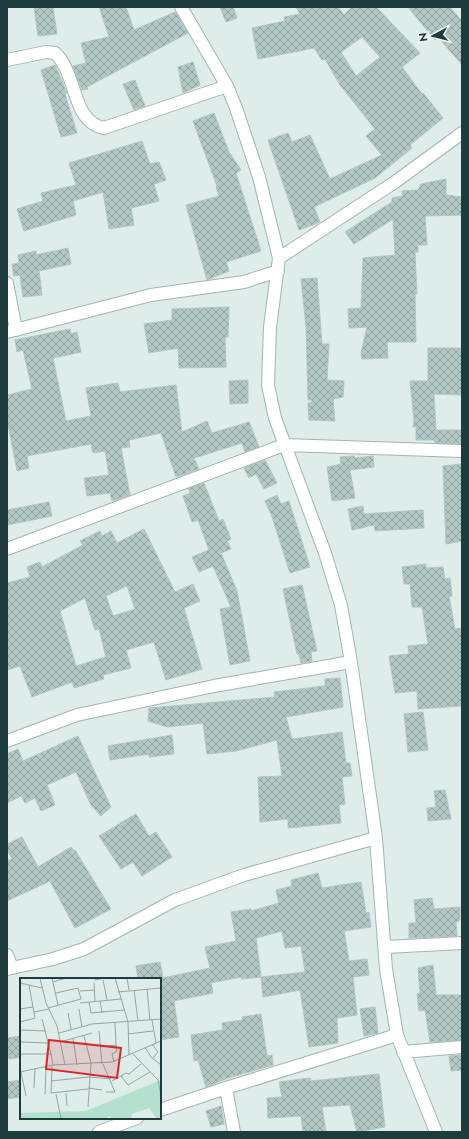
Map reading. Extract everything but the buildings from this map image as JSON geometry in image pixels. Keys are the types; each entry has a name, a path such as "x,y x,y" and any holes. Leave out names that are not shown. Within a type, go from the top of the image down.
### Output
{"street":[{"path":"181,7 227,86 259,177 279,258 270,327 268,385 275,418 325,553 341,606 351,662 376,838 386,947 386,969 396,1035 436,1132"},
{"path":"7,60 46,52 55,53 67,66 84,117 94,126 104,128 227,86"},
{"path":"279,258 395,182 462,133"},
{"path":"7,283 11,331 151,295 244,282 278,271"},
{"path":"7,549 284,444 462,450"},
{"path":"7,741 77,715 214,686 351,662"},
{"path":"7,955 10,968 53,959 84,949 182,897 244,875 376,838"},
{"path":"386,947 462,943"},
{"path":"161,1110 396,1035"},
{"path":"403,1052 462,1047"},
{"path":"226,1088 234,1132"},
{"path":"99,1132 134,1119"}]}
